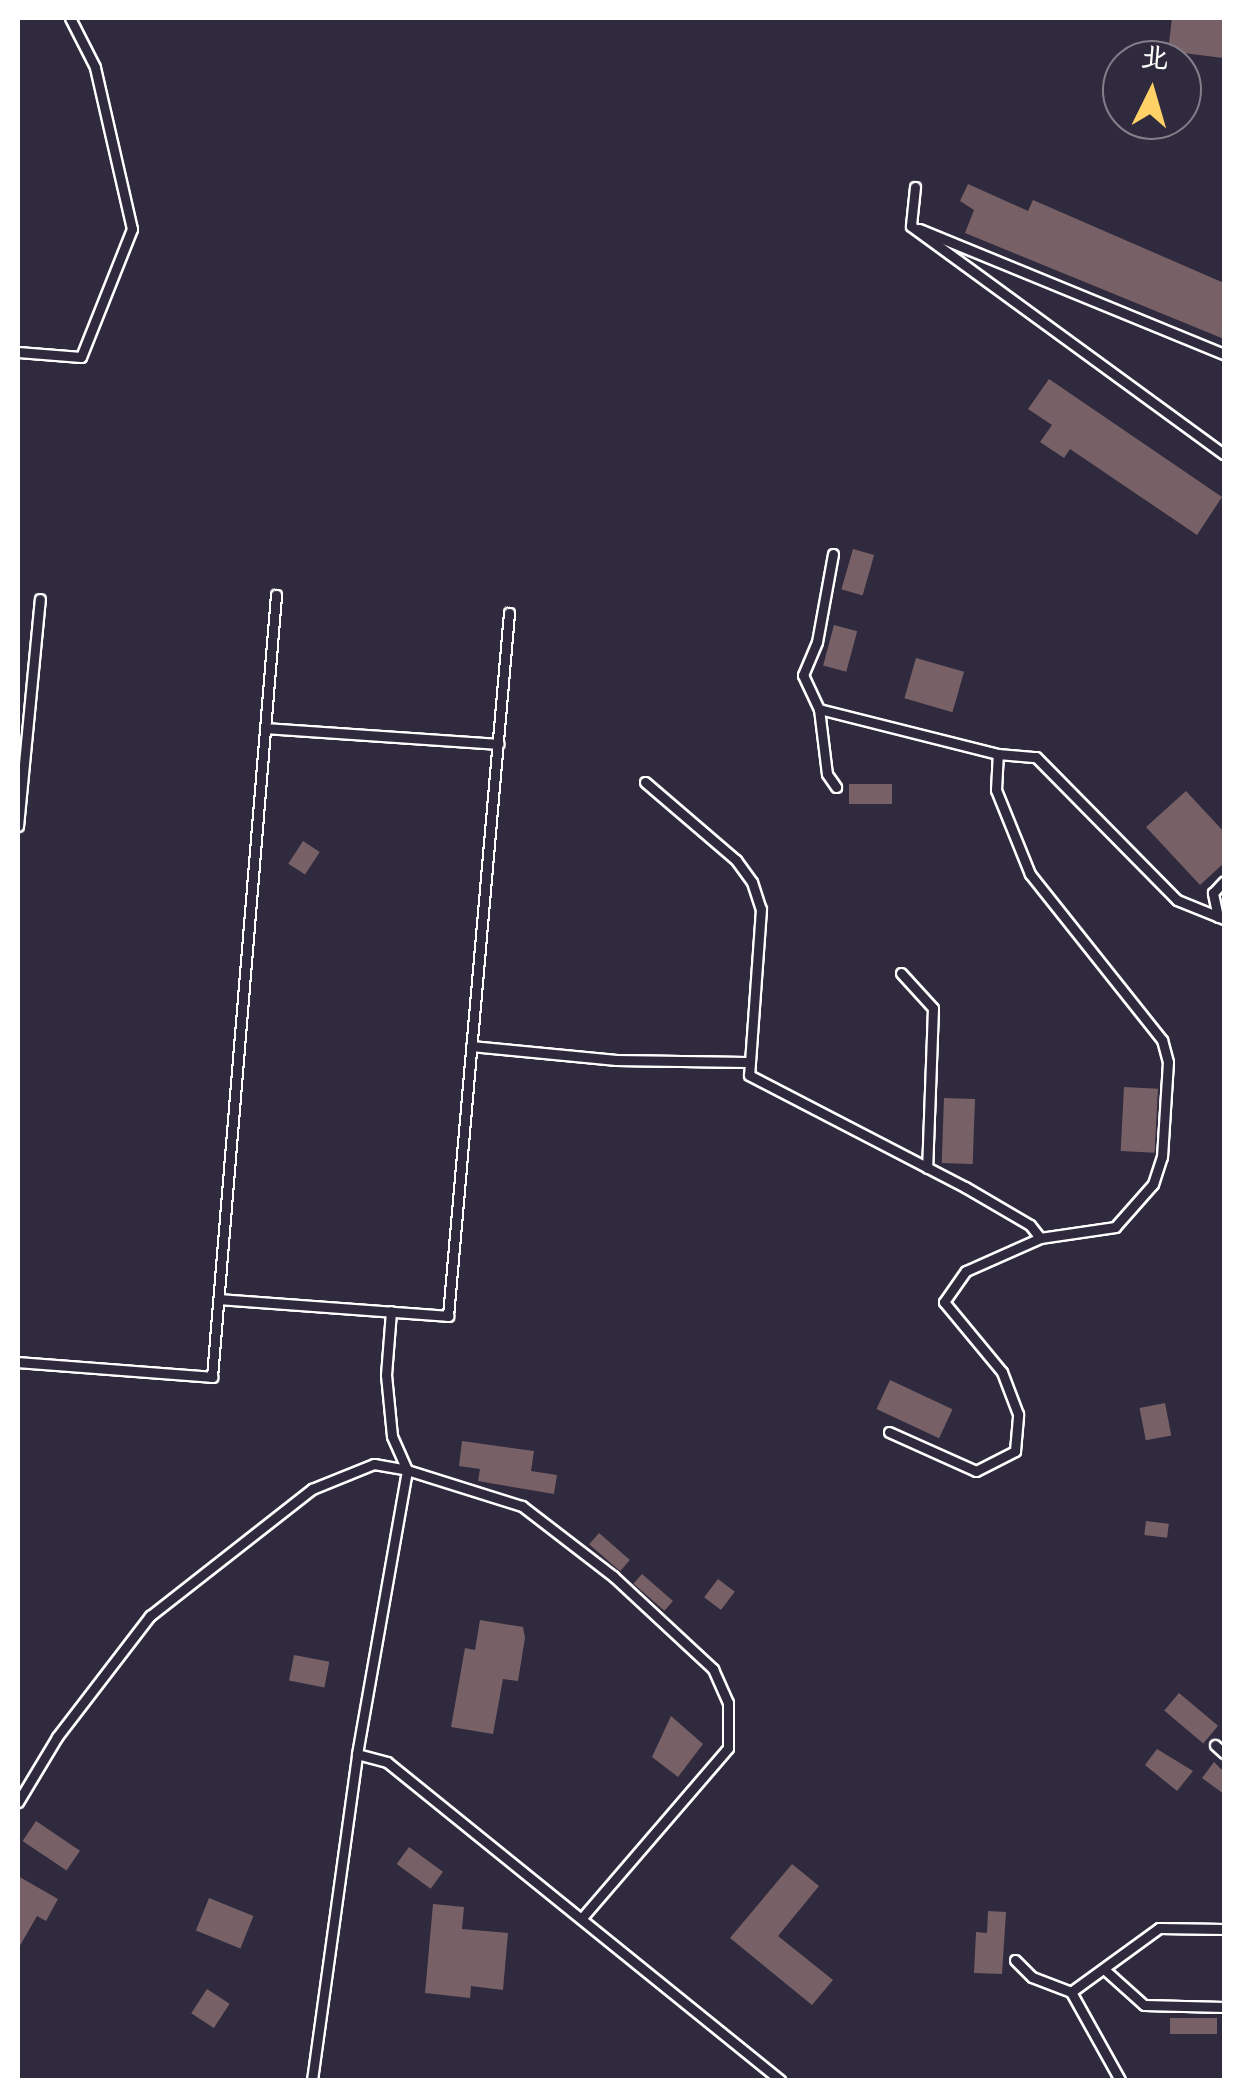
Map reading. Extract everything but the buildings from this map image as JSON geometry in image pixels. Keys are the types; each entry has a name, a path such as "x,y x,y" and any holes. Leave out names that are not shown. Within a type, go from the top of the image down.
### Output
{"lane":[{"path":"18,352 81,357 132,230 95,66 70,18"},
{"path":"911,226 915,187"},
{"path":"911,226 1224,354"},
{"path":"911,226 1224,454"},
{"path":"832,554 816,642 803,674 819,709 827,774 836,787"},
{"path":"18,1362 212,1377 276,595"},
{"path":"18,826 40,599"},
{"path":"219,1298 448,1316 509,613"},
{"path":"819,709 998,754 1036,757 1177,900 1221,918"},
{"path":"265,728 498,744"},
{"path":"889,1432 976,1471 1015,1451 1018,1414 1002,1372 944,1302 966,1270 1040,1238 1115,1227 1154,1184 1168,1062 1148,1018 1030,874 996,790 998,754"},
{"path":"644,782 736,860 752,882 761,909 746,1062 749,1074 1030,1225 1040,1238"},
{"path":"1221,918 1212,892 1224,880"},
{"path":"901,973 932,1008 928,1168"},
{"path":"471,1046 616,1060 746,1062"},
{"path":"312,2080 357,1754 408,1470 392,1436 386,1376 391,1312"},
{"path":"18,1802 57,1736 150,1616 312,1489 374,1464 408,1470 522,1506 614,1576 712,1669 728,1702 728,1748 580,1919"},
{"path":"1215,1745 1224,1754"},
{"path":"357,1754 386,1762 780,2080"},
{"path":"1071,1992 1159,1928 1224,1930"},
{"path":"1015,1960 1032,1977 1071,1992 1120,2080"},
{"path":"1105,1970 1144,2005 1224,2006"}]}
